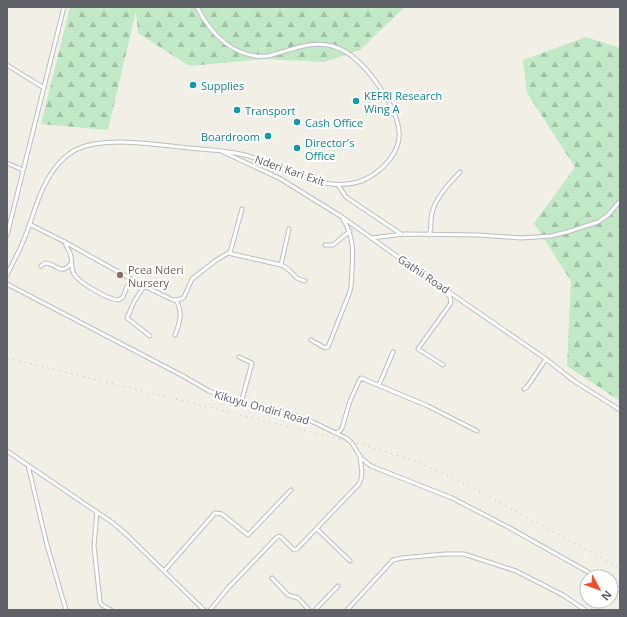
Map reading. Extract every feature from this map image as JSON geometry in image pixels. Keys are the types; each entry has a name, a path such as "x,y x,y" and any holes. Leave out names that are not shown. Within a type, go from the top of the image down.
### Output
{"street":[{"path":"7,235 8,223 23,170 64,7"},
{"name":"Nderi Kari Exit","path":"7,274 22,244 49,176 66,156 81,148 102,143 130,143 220,151 245,155 319,181 338,185 360,182 377,172 389,161 394,153 400,131 394,109 365,68 347,52 331,46 309,45 261,56 251,55 226,45 220,40 197,7"},
{"path":"7,65 44,88"},
{"name":"Gathii Road","path":"220,151 279,178 342,216 371,238 546,359 574,381 620,410"},
{"path":"7,163 23,170"},
{"path":"429,235 431,216 434,206 460,172"},
{"path":"338,185 346,197 401,234"},
{"path":"371,238 401,234 479,235 521,238 551,236 598,222 608,215 620,201"},
{"path":"230,253 242,210"},
{"path":"311,340 325,348 328,347 347,302 351,287 352,244 350,231 342,216"},
{"path":"30,224 66,242 171,300 184,297 192,279 215,260 230,253 281,265 288,269 296,279 305,281"},
{"path":"281,265 289,229"},
{"path":"325,245 333,245 350,231"},
{"path":"66,242 66,247 71,255 73,273 100,294 119,300 123,297 127,286"},
{"path":"41,266 48,263 63,269 67,268 71,263"},
{"name":"Kikuyu Ondiri Road","path":"7,284 209,391 241,403 297,416 336,433 349,440 360,457 371,466 462,503 582,569"},
{"path":"144,286 134,302 128,318 150,336"},
{"path":"442,286 450,297 451,303 418,349 443,366"},
{"path":"175,335 179,326 180,314 179,305 176,300"},
{"path":"379,385 393,352"},
{"path":"239,357 252,363 241,403"},
{"path":"524,389 546,359"},
{"path":"336,433 342,428 350,402 360,379 363,378 428,406 477,431"},
{"path":"7,451 97,512 128,535 204,610"},
{"path":"210,610 229,587 276,538 281,537 296,550 317,529 347,498 362,479 360,457"},
{"path":"28,465 47,544 66,610"},
{"path":"165,570 215,513 222,514 248,535 291,490"},
{"path":"97,512 94,546 100,602 102,605 111,610"},
{"path":"317,529 350,561"},
{"path":"346,610 393,560 454,553 464,554 516,572 563,595 585,610"},
{"path":"272,578 288,595 298,598 309,610"},
{"path":"315,610 338,586"}],"green space":[{"path":"70,7 405,7 360,50 324,62 265,59 189,66 138,33 136,11 108,130 41,124"},
{"path":"586,37 620,48 620,401 567,366 571,281 534,223 575,167 527,93 523,60"}],"railway":[{"path":"7,358 364,445 418,462 486,495 620,568"}],"place":[{"name":"Supplies","path":"193,85"},
{"name":"KEFRI Research Wing A","path":"356,101"},
{"name":"Transport","path":"237,110"},
{"name":"Cash Office","path":"297,122"},
{"name":"Boardroom","path":"268,136"},
{"name":"Director's Office","path":"297,148"},
{"name":"Pcea Nderi Nursery","path":"120,275"}]}
